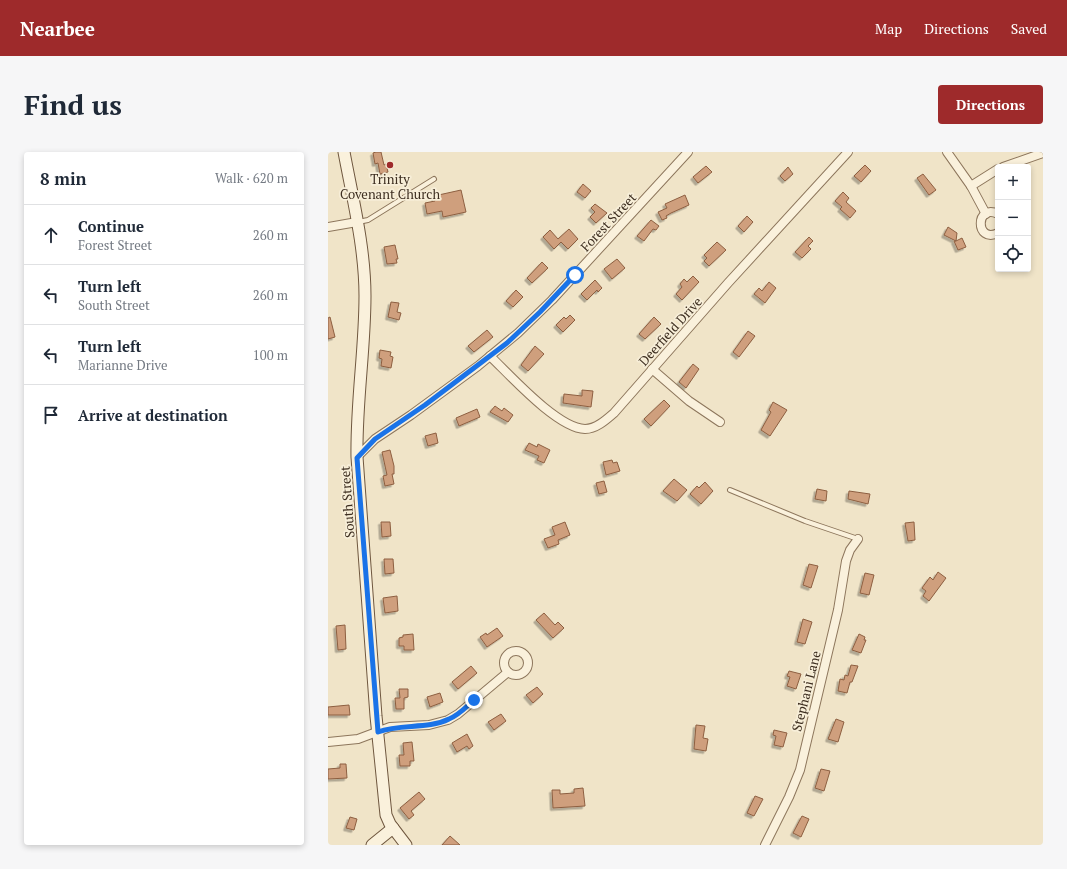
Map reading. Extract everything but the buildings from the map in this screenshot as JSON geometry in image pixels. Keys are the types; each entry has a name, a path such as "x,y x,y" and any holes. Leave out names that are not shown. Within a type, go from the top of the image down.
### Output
{"street":[{"name":"South Street","path":"344,152 362,254 365,296 358,408 357,458 384,807 386,815 393,828 406,845"},
{"name":"Forest Street","path":"357,458 375,439 411,415 490,356 552,300 688,152"},
{"name":"Deerfield Drive","path":"490,356 546,408 569,424 584,429 597,426 610,417 848,152"},
{"path":"947,152 971,186 986,214"},
{"path":"1012,164 1043,153"},
{"path":"971,186 995,171"},
{"path":"995,213 991,212 986,214 981,220 982,228 988,234 995,233"},
{"path":"328,227 357,222"},
{"path":"652,369 689,401 720,422"},
{"name":"Stephani Lane","path":"765,845 800,770 838,610 846,562 850,550 858,539"},
{"path":"328,742 358,738 390,727 429,725 448,720 458,714 508,672"},
{"path":"372,845 393,828"}],"lane":[{"path":"357,222 368,220 434,178"},
{"path":"730,490 805,521 858,539"}],"place":[{"name":"Trinity Covenant Church","path":"390,165"}],"route":[{"path":"474,700 458,714 448,720 436,724 390,727 378,732 357,458 386,430 425,405 507,343 552,300 575,275"}]}
